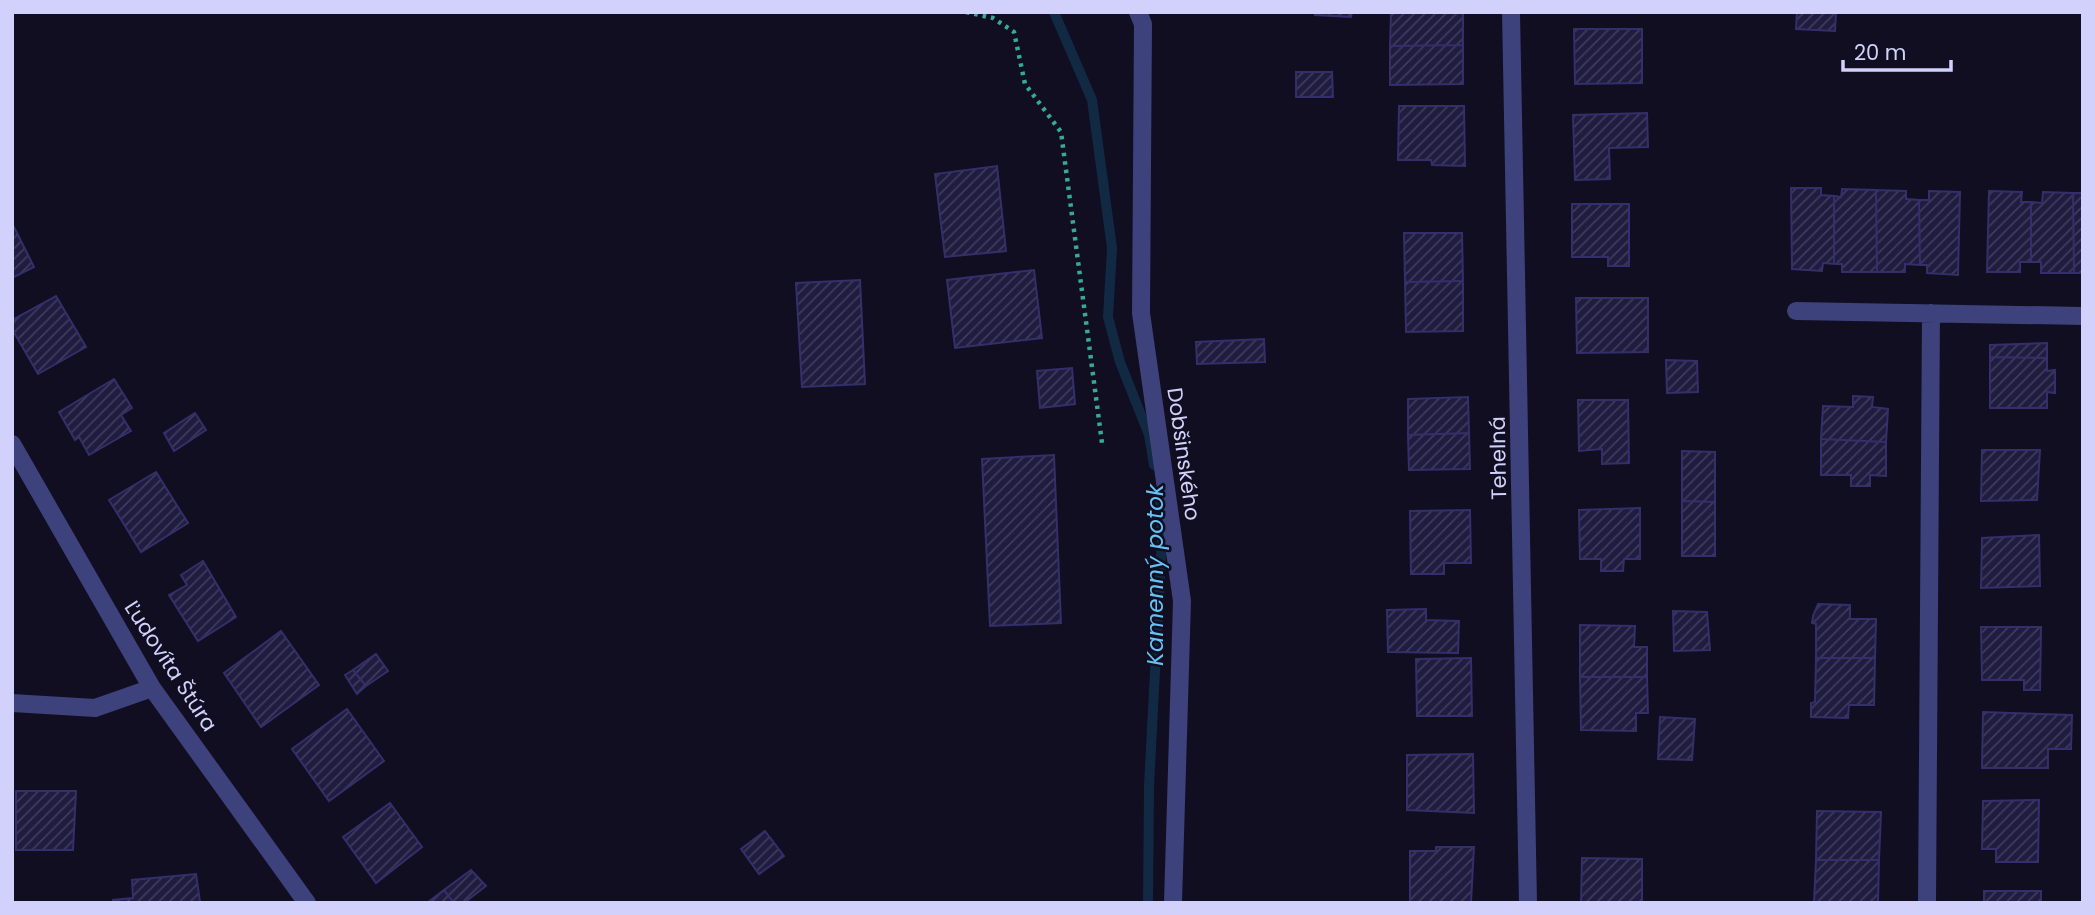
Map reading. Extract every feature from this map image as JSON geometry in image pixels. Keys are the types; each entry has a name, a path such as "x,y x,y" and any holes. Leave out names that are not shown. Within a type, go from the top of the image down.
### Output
{"street":[{"name":"Dobšinského","path":"1138,12 1143,24 1141,313 1182,601 1173,903"},
{"name":"Tehelná","path":"1511,12 1528,903"},
{"path":"1796,311 2083,316"},
{"path":"1927,903 1931,313"},
{"name":"Ľudovíta Štúra","path":"12,444 152,688 307,903"},
{"path":"12,703 95,708 152,688"}],"path":[{"path":"966,12 993,18 1014,32 1025,84 1061,132 1102,443"}],"building":[{"path":"1315,12 1352,12 1351,17 1315,15"},
{"path":"1391,12 1463,12 1463,45 1390,46"},
{"path":"1797,12 1836,12 1835,31 1796,29"},
{"path":"1574,29 1642,29 1642,83 1575,84"},
{"path":"1463,45 1463,84 1390,85 1390,46"},
{"path":"1296,72 1332,72 1333,97 1296,97"},
{"path":"1399,106 1464,106 1465,166 1432,165 1431,160 1398,160"},
{"path":"1647,113 1648,147 1609,148 1610,179 1575,180 1573,115"},
{"path":"997,166 1006,251 945,257 935,174"},
{"path":"1791,188 1821,188 1821,195 1834,196 1834,264 1823,263 1822,271 1792,269"},
{"path":"1842,189 1876,190 1877,272 1842,272 1842,264 1834,264 1834,196 1841,197"},
{"path":"1876,190 1906,191 1906,199 1919,200 1920,265 1905,264 1905,272 1877,272"},
{"path":"1929,191 1960,192 1958,275 1927,273 1927,265 1920,265 1919,200 1929,200"},
{"path":"1989,191 2022,192 2021,202 2031,202 2031,262 2020,262 2020,272 1987,272"},
{"path":"2043,192 2073,193 2074,273 2041,273 2041,262 2031,262 2031,202 2042,203"},
{"path":"2073,193 2083,193 2083,273 2074,273"},
{"path":"1572,204 1629,204 1629,266 1608,266 1608,257 1572,257"},
{"path":"12,223 34,267 12,278"},
{"path":"1404,233 1462,233 1463,281 1405,282"},
{"path":"1034,270 1042,338 955,348 947,280"},
{"path":"860,280 865,384 802,387 796,283"},
{"path":"1463,281 1463,331 1406,332 1405,282"},
{"path":"56,296 86,347 38,374 12,329 12,320"},
{"path":"1576,298 1648,298 1648,352 1577,353"},
{"path":"1264,339 1265,362 1197,364 1196,342"},
{"path":"2047,343 2047,358 1990,357 1990,345"},
{"path":"1990,357 2047,358 2047,371 2055,370 2055,393 2047,392 2047,408 1990,408"},
{"path":"1666,360 1697,361 1698,392 1667,393"},
{"path":"1072,368 1075,404 1040,408 1037,371"},
{"path":"114,379 132,408 121,415 131,431 89,455 79,437 75,440 59,412"},
{"path":"1853,396 1873,397 1872,407 1888,409 1886,442 1821,439 1823,406 1853,407"},
{"path":"1468,397 1469,433 1408,435 1408,399"},
{"path":"1578,400 1628,400 1629,463 1602,464 1602,449 1579,451"},
{"path":"195,413 206,430 174,451 164,433"},
{"path":"1469,433 1470,469 1409,470 1408,435"},
{"path":"1821,439 1886,442 1886,476 1870,475 1870,486 1851,486 1851,475 1821,475"},
{"path":"1982,450 2040,450 2037,500 1981,501"},
{"path":"1682,451 1715,452 1715,502 1682,501"},
{"path":"1054,455 1061,623 990,626 982,459"},
{"path":"156,472 188,523 141,552 109,500"},
{"path":"1682,501 1715,502 1715,556 1682,556"},
{"path":"1640,508 1640,559 1624,559 1623,571 1601,571 1601,559 1580,559 1579,510"},
{"path":"1470,510 1471,563 1444,563 1444,574 1411,574 1410,511"},
{"path":"2039,535 2040,586 1981,588 1982,538"},
{"path":"203,561 236,617 198,641 169,595 187,585 181,575"},
{"path":"1818,604 1850,605 1850,619 1876,619 1875,658 1816,658 1816,624 1812,623"},
{"path":"1426,609 1426,620 1459,621 1458,653 1388,652 1387,610"},
{"path":"1673,611 1707,612 1710,650 1674,651"},
{"path":"1580,625 1635,626 1634,647 1647,647 1647,677 1580,677"},
{"path":"1981,627 2041,627 2040,690 2024,690 2024,680 1982,680"},
{"path":"281,631 319,685 261,727 224,673"},
{"path":"376,654 388,671 366,686 353,670"},
{"path":"1471,658 1472,716 1417,716 1416,659"},
{"path":"1816,658 1875,658 1874,705 1849,705 1848,718 1811,717 1811,703 1815,702"},
{"path":"353,670 366,686 357,694 345,675"},
{"path":"1580,677 1647,677 1648,713 1636,713 1636,731 1581,730"},
{"path":"347,709 384,761 329,801 292,749"},
{"path":"1983,712 2072,715 2071,749 2048,749 2048,768 1982,768"},
{"path":"1660,717 1695,719 1692,760 1658,759"},
{"path":"1473,754 1474,813 1407,810 1407,755"},
{"path":"16,791 76,791 73,850 16,850"},
{"path":"2039,800 2038,862 1996,862 1996,849 1982,849 1983,801"},
{"path":"390,803 422,847 376,883 343,837"},
{"path":"1817,811 1881,812 1879,860 1816,860"},
{"path":"765,831 784,856 759,874 741,849"},
{"path":"1436,847 1474,847 1471,902 1410,903 1410,851 1436,851"},
{"path":"1582,858 1642,859 1642,903 1581,903"},
{"path":"1816,860 1879,860 1878,903 1814,903"},
{"path":"471,870 486,886 464,903 454,903 444,890"},
{"path":"196,874 200,902 208,903 113,903 113,900 133,898 132,880"},
{"path":"444,890 454,903 427,903"},
{"path":"1984,891 2041,891 2041,903 1984,903"}],"waterway":[{"name":"Kamenný potok","path":"1054,12 1092,100 1112,248 1108,317 1120,362 1149,435 1154,465"},
{"name":"Kamenný potok","path":"1148,903 1149,786 1162,538 1160,501"}]}
